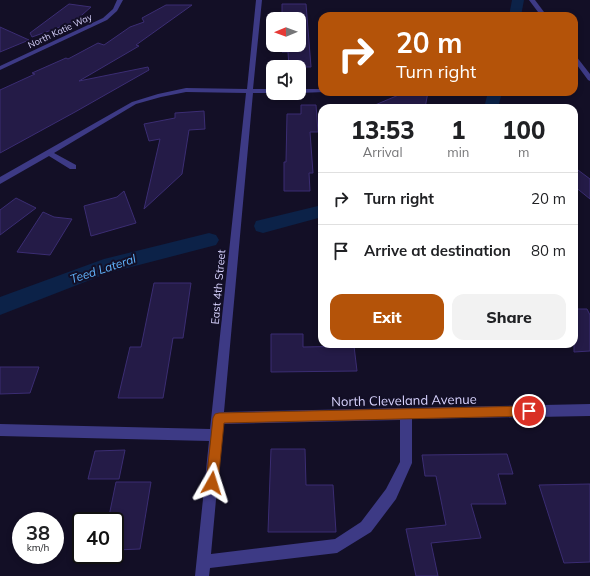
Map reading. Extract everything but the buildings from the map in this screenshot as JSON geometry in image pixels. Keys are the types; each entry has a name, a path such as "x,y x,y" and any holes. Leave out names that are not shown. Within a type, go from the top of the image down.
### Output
{"street":[{"name":"North Katie Way","path":"0,68 105,19 115,10 120,0"},
{"name":"East 4th Street","path":"202,576 219,418 248,91 258,0"},
{"path":"532,0 541,12"},
{"path":"578,62 590,79"},
{"path":"0,181 134,103 160,95 186,90 266,91"},
{"path":"306,91 318,91"},
{"path":"49,153 73,167"},
{"name":"North Cleveland Avenue","path":"219,418 590,410"},
{"path":"204,562 337,546 366,527 391,494 406,463 406,414"},
{"path":"0,430 217,435"}],"waterway":[{"name":"Teed Lateral","path":"516,12 518,0"},
{"name":"Teed Lateral","path":"492,104 494,96"},
{"name":"Teed Lateral","path":"263,226 318,212"},
{"name":"Teed Lateral","path":"0,306 104,267 209,240"}],"route":[{"path":"212,483 219,418 529,411"}]}
